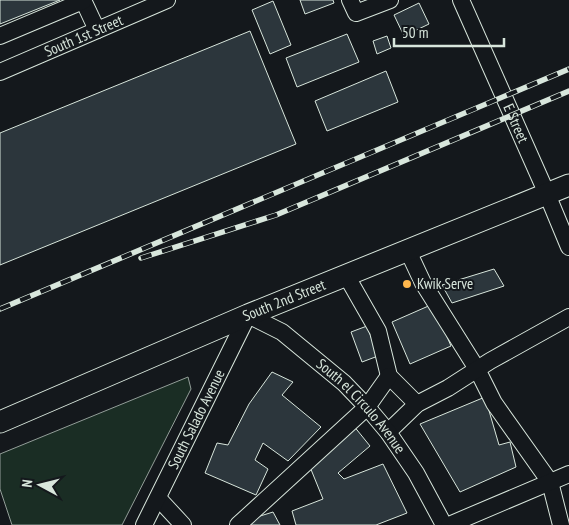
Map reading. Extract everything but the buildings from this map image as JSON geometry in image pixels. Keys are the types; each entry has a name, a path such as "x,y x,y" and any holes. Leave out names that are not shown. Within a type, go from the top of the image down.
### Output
{"main road":[{"name":"South 2nd Street","path":"0,422 248,315 569,185"}],"street":[{"path":"0,36 83,0 97,30"},
{"name":"South 1st Street","path":"0,72 167,0"},
{"path":"350,0 356,13 390,0"},
{"name":"E Street","path":"462,0 569,247"},
{"path":"408,250 423,283 477,369 494,404 550,482 561,525"},
{"path":"346,275 378,331 389,376 417,404"},
{"name":"South el Circulo Avenue","path":"248,315 282,332 344,383 367,407 388,432 416,473 444,525"},
{"name":"South Salado Avenue","path":"144,525 248,315"},
{"path":"388,432 417,404 448,388 490,361 569,317"},
{"path":"238,525 367,407 389,376"},
{"path":"449,525 569,474"},
{"path":"158,498 183,525"}],"green space":[{"path":"188,377 191,389 122,525 12,525 0,489 0,454"}],"railway":[{"path":"0,309 569,69"},
{"path":"141,258 276,215 569,91"}],"place":[{"name":"Kwik Serve","path":"407,284"}]}
